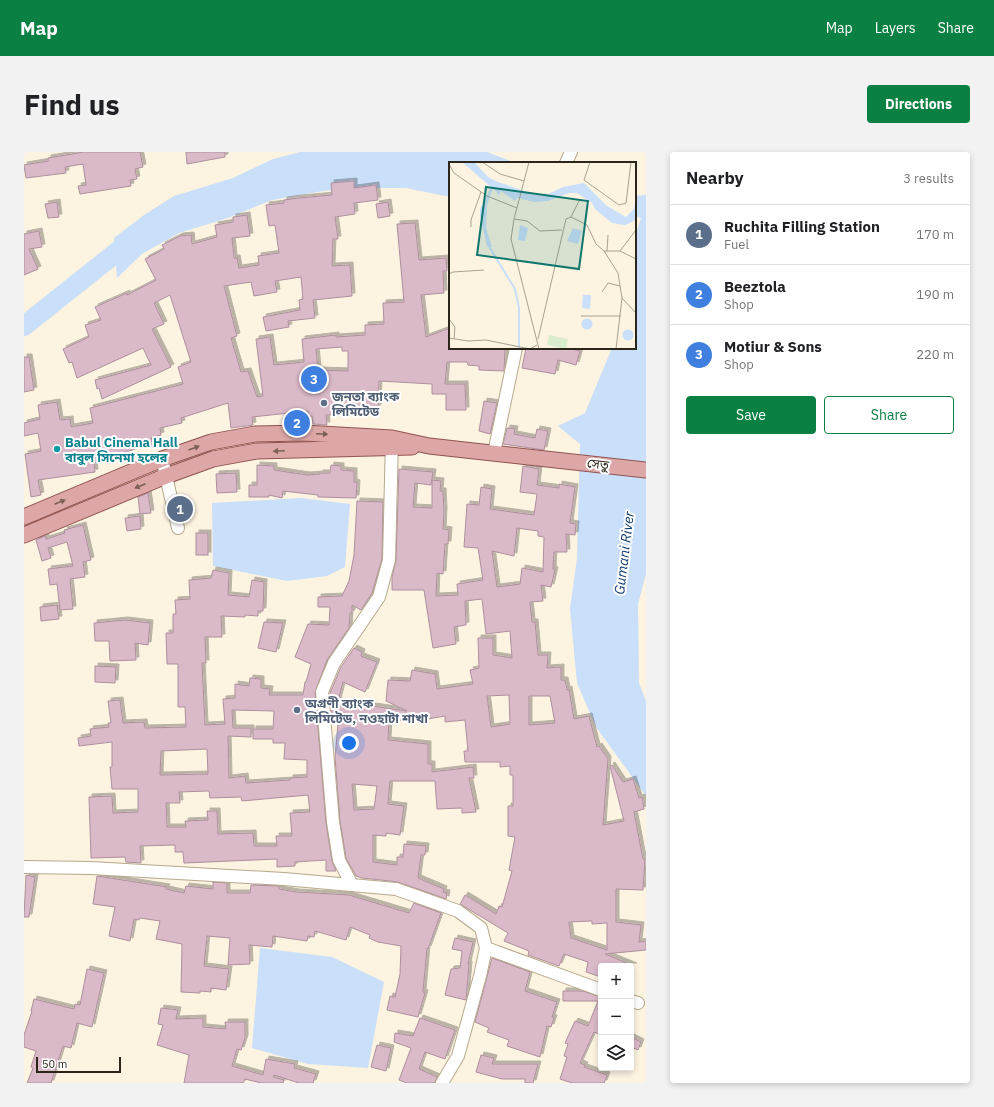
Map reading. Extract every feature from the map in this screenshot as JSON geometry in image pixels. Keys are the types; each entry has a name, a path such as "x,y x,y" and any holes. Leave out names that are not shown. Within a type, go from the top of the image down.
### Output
{"main road":[{"path":"24,516 162,459 211,442 255,434 304,433 392,443"},
{"name":"সেতু","path":"392,443 551,458 646,470"},
{"path":"24,535 166,476 213,459 257,451 392,443"}],"street":[{"path":"566,162 571,152"},
{"path":"494,453 516,349"},
{"path":"352,885 339,860 333,822 322,692 334,663 379,597 389,560 392,443"},
{"path":"162,459 178,528"},
{"path":"24,866 276,878 396,889 458,911 481,928 486,948 458,1056 442,1083"},
{"path":"486,948 598,989"}],"water":[{"path":"300,152 487,152 513,162 449,162 449,197 406,188 358,188 323,191 272,200 228,218 179,233 142,254 117,278 114,238 144,215 174,196 233,178 273,159"},
{"name":"Gumani River","path":"646,194 646,574 638,604 639,683 646,701 646,796 596,727 577,683 570,609 577,558 580,444 558,426 585,413 612,349 636,349 636,234 641,218 636,216 636,195 641,196"},
{"path":"301,498 350,504 345,567 327,576 287,581 213,566 212,503"},
{"path":"260,948 332,957 384,982 368,1068 308,1064 252,1048"}],"building":[{"path":"84,152 140,152 143,167 135,169 137,179 130,180 131,186 80,194 78,186 86,185 83,164 65,167 66,173 26,178 24,165 48,161 48,158"},
{"path":"186,152 225,152 225,157 187,164"},
{"path":"354,181 354,188 376,185 378,200 354,203 355,214 335,217 338,239 333,239 332,266 350,265 352,296 313,300 315,318 288,321 289,327 266,331 263,317 300,310 299,300 303,299 301,277 275,281 277,292 254,296 251,282 224,286 237,336 231,338 241,372 248,371 257,397 263,396 256,339 270,337 274,365 304,362 302,339 336,335 336,337 365,335 365,325 384,324 383,303 404,302 397,224 415,223 419,260 446,258 447,271 443,271 444,293 421,295 426,337 449,328 449,349 505,349 504,371 479,370 479,366 468,365 467,362 447,362 445,384 465,384 466,410 446,410 446,394 432,394 432,384 379,381 378,408 340,406 341,415 326,415 327,425 313,424 312,416 308,417 308,411 252,417 253,425 231,428 228,403 181,418 182,423 160,428 161,435 151,438 153,445 141,447 110,457 110,460 94,463 95,472 38,480 41,495 31,497 25,454 41,451 38,433 24,436 24,423 40,419 38,405 57,402 60,420 70,419 71,427 93,423 90,408 183,384 178,367 191,362 170,295 154,303 164,324 152,329 171,367 102,399 99,388 97,389 95,380 151,365 143,348 77,378 72,362 69,363 63,349 89,337 85,325 101,320 95,307 127,293 127,295 156,280 145,259 164,249 162,245 180,236 191,235 192,244 217,237 215,225 233,222 233,217 247,215 250,236 232,238 234,258 237,258 239,268 259,265 258,256 279,253 275,225 269,226 266,205 284,203 284,200 332,195 331,183","holes":["342,347 342,351 348,351 348,371 318,370 316,349"]},
{"path":"57,202 59,217 48,218 45,204"},
{"path":"388,202 390,216 378,218 376,204"},
{"path":"39,231 42,247 29,249 38,269 24,275 24,234"},
{"path":"526,349 572,349 580,351 576,365 558,360 555,374 522,368"},
{"path":"24,357 29,357 34,390 24,392"},
{"path":"484,401 497,403 490,434 479,431"},
{"path":"507,428 515,429 514,434 535,438 537,429 548,431 544,450 503,444"},
{"path":"257,465 274,466 274,470 307,475 330,473 331,465 341,466 341,470 354,471 354,482 357,483 356,498 318,497 318,495 283,491 282,498 269,495 269,497 249,497 249,485 257,485"},
{"path":"523,466 539,469 537,485 559,488 559,484 575,487 570,523 576,524 575,535 566,534 567,552 554,552 553,569 555,570 551,587 541,585 543,601 530,602 532,622 535,622 538,655 548,655 547,668 561,667 561,680 565,680 567,690 569,689 574,719 589,716 597,747 599,746 608,759 603,825 624,821 610,766 612,765 623,782 633,779 639,798 642,797 644,809 634,812 643,859 645,859 643,890 616,889 616,922 641,925 639,942 646,941 646,950 605,954 627,963 598,963 598,976 586,972 588,962 564,954 559,966 528,955 529,951 504,941 508,933 460,904 465,895 496,914 499,906 502,907 512,871 509,870 515,837 508,836 508,806 513,806 513,775 510,775 510,766 500,767 500,762 465,762 464,751 468,751 465,720 445,722 445,716 416,721 389,720 388,740 428,744 428,764 432,764 432,772 473,767 474,778 469,778 476,812 462,813 462,808 437,809 435,781 390,781 388,804 404,806 400,835 386,833 386,836 373,835 373,862 397,865 397,857 403,857 404,844 426,846 425,855 421,855 418,878 444,889 443,892 447,893 446,899 398,882 356,876 346,858 340,821 335,758 339,713 331,712 330,693 341,667 354,648 362,652 361,656 377,662 365,692 343,682 338,701 407,711 386,701 388,680 410,681 412,670 435,674 437,689 473,684 470,670 479,668 478,638 493,638 493,655 512,658 510,631 486,634 482,599 465,601 466,625 454,627 456,644 433,648 424,590 392,590 392,577 396,560 399,469 433,472 431,485 415,483 413,507 432,508 432,480 441,481 440,491 443,491 444,511 443,529 449,530 448,544 445,544 443,574 437,573 436,596 458,595 457,584 483,580 478,548 464,547 467,504 479,505 481,487 492,489 490,509 534,515 537,494 520,492","holes":["517,528 538,531 538,536 544,537 543,572 522,568 520,584 497,587 492,551 514,556","509,695 510,724 491,727 487,696","529,696 550,696 555,723 529,725","352,784 377,786 374,809 354,810","592,921 592,924 607,923 607,950 571,938 569,922"]},
{"path":"236,473 237,492 217,493 216,474"},
{"path":"148,493 151,513 140,514 138,497"},
{"path":"357,501 383,502 382,559 372,593 361,610 352,605 349,628 327,660 315,692 326,823 332,861 336,871 326,871 326,860 295,862 295,866 277,867 277,859 184,863 183,852 175,852 175,845 140,846 141,863 126,862 125,857 91,858 89,797 112,796 113,813 138,812 138,789 112,789 110,767 112,767 112,742 79,746 78,738 91,736 90,729 109,727 108,723 111,723 108,701 120,700 123,723 144,722 145,728 186,727 185,707 178,707 178,664 167,664 166,633 173,633 173,614 176,614 175,600 190,599 189,580 211,578 213,570 229,573 228,595 249,597 252,580 264,582 263,611 258,611 258,616 221,616 222,637 205,637 206,663 202,663 205,725 225,724 223,699 235,698 235,684 249,686 250,678 261,679 261,688 270,689 269,695 303,695 305,682 311,664 295,657 308,624 329,625 330,607 318,607 318,597 342,596 349,581 354,555","holes":["232,710 274,711 273,729 253,729 253,739 273,739 273,743 285,743 284,759 307,760 307,777 290,778 290,780 246,783 245,776 229,778 228,736 251,737 251,728 233,728","207,749 208,774 160,775 161,751","209,791 210,798 241,797 242,801 308,795 310,812 290,813 292,836 276,836 277,846 254,846 253,833 218,834 217,811 207,811 208,820 185,821 186,827 167,827 166,803 180,803 179,792"]},
{"path":"140,516 141,529 127,531 125,518"},
{"path":"83,525 91,560 83,562 85,577 70,579 73,609 60,610 57,584 50,585 48,569 73,566 67,542 48,548 51,558 42,561 36,540 45,536 46,539 65,533 64,530"},
{"path":"196,533 208,533 208,555 196,555"},
{"path":"57,605 59,619 41,621 40,607"},
{"path":"125,620 150,623 148,645 135,643 136,660 110,661 109,641 95,641 94,623"},
{"path":"264,622 283,623 276,652 258,648"},
{"path":"95,666 116,667 115,683 95,682"},
{"path":"26,875 35,877 29,917 24,917"},
{"path":"97,876 167,887 166,889 184,893 186,886 213,889 213,882 227,883 227,893 250,893 251,885 279,886 279,889 296,892 349,895 409,913 414,903 441,913 428,949 427,948 423,992 425,993 418,1017 387,1010 390,996 395,997 400,974 401,946 378,942 369,938 370,935 350,927 346,940 315,931 314,937 308,936 307,941 273,936 272,947 249,945 250,964 228,965 230,938 207,936 204,966 229,969 226,990 211,988 211,992 181,992 182,944 156,939 160,921 140,918 139,920 134,919 130,941 109,936 115,907 93,904"},
{"path":"455,938 473,942 468,964 466,1000 445,995 451,969 460,968 462,951 452,949"},
{"path":"492,958 530,972 525,991 557,1002 552,1017 554,1018 551,1027 547,1026 540,1057 507,1046 509,1040 487,1032 489,1028 475,1022"},
{"path":"87,969 104,973 92,1027 77,1023 71,1048 63,1046 51,1083 27,1083 33,1068 31,1067 36,1051 24,1047 24,1035 32,1011 34,999 74,1009 75,1004 80,1005"},
{"path":"563,991 583,991 598,996 598,1001 563,1001"},
{"path":"598,1001 598,1034 594,1032 580,1063 585,1065 584,1067 607,1075 604,1083 572,1083 560,1079 567,1057 564,1056 568,1044 565,1043 575,1021 588,1026"},
{"path":"161,1008 178,1010 176,1019 203,1018 203,1027 226,1029 225,1022 245,1022 245,1038 241,1050 237,1049 232,1066 263,1075 266,1059 295,1064 294,1068 316,1074 313,1083 299,1083 274,1075 273,1077 284,1080 283,1083 261,1083 245,1079 243,1083 184,1083 189,1055 157,1045 163,1025 158,1024"},
{"path":"420,1018 455,1030 445,1059 425,1052 419,1069 437,1077 435,1083 407,1083 399,1080 411,1048 394,1042 395,1033 413,1036"},
{"path":"634,1038 641,1042 638,1050 634,1048"},
{"path":"377,1045 391,1048 386,1071 371,1067"},
{"path":"481,1055 494,1058 492,1064 538,1064 533,1083 525,1083 525,1079 502,1079 476,1072"}],"waterway":[{"path":"24,326 137,236"}],"place":[{"name":"Motiur & Sons","path":"314,379"},
{"name":"জনতা ব্যাংক লিমিটেড","path":"324,403"},
{"name":"Beeztola","path":"297,423"},
{"name":"Babul Cinema Hall বাবুল সিনেমা হলের","path":"57,449"},
{"name":"Ruchita Filling Station","path":"180,509"},
{"name":"অগ্রণী ব্যাংক লিমিটেড, নওহাটা শাখা","path":"297,710"}]}
